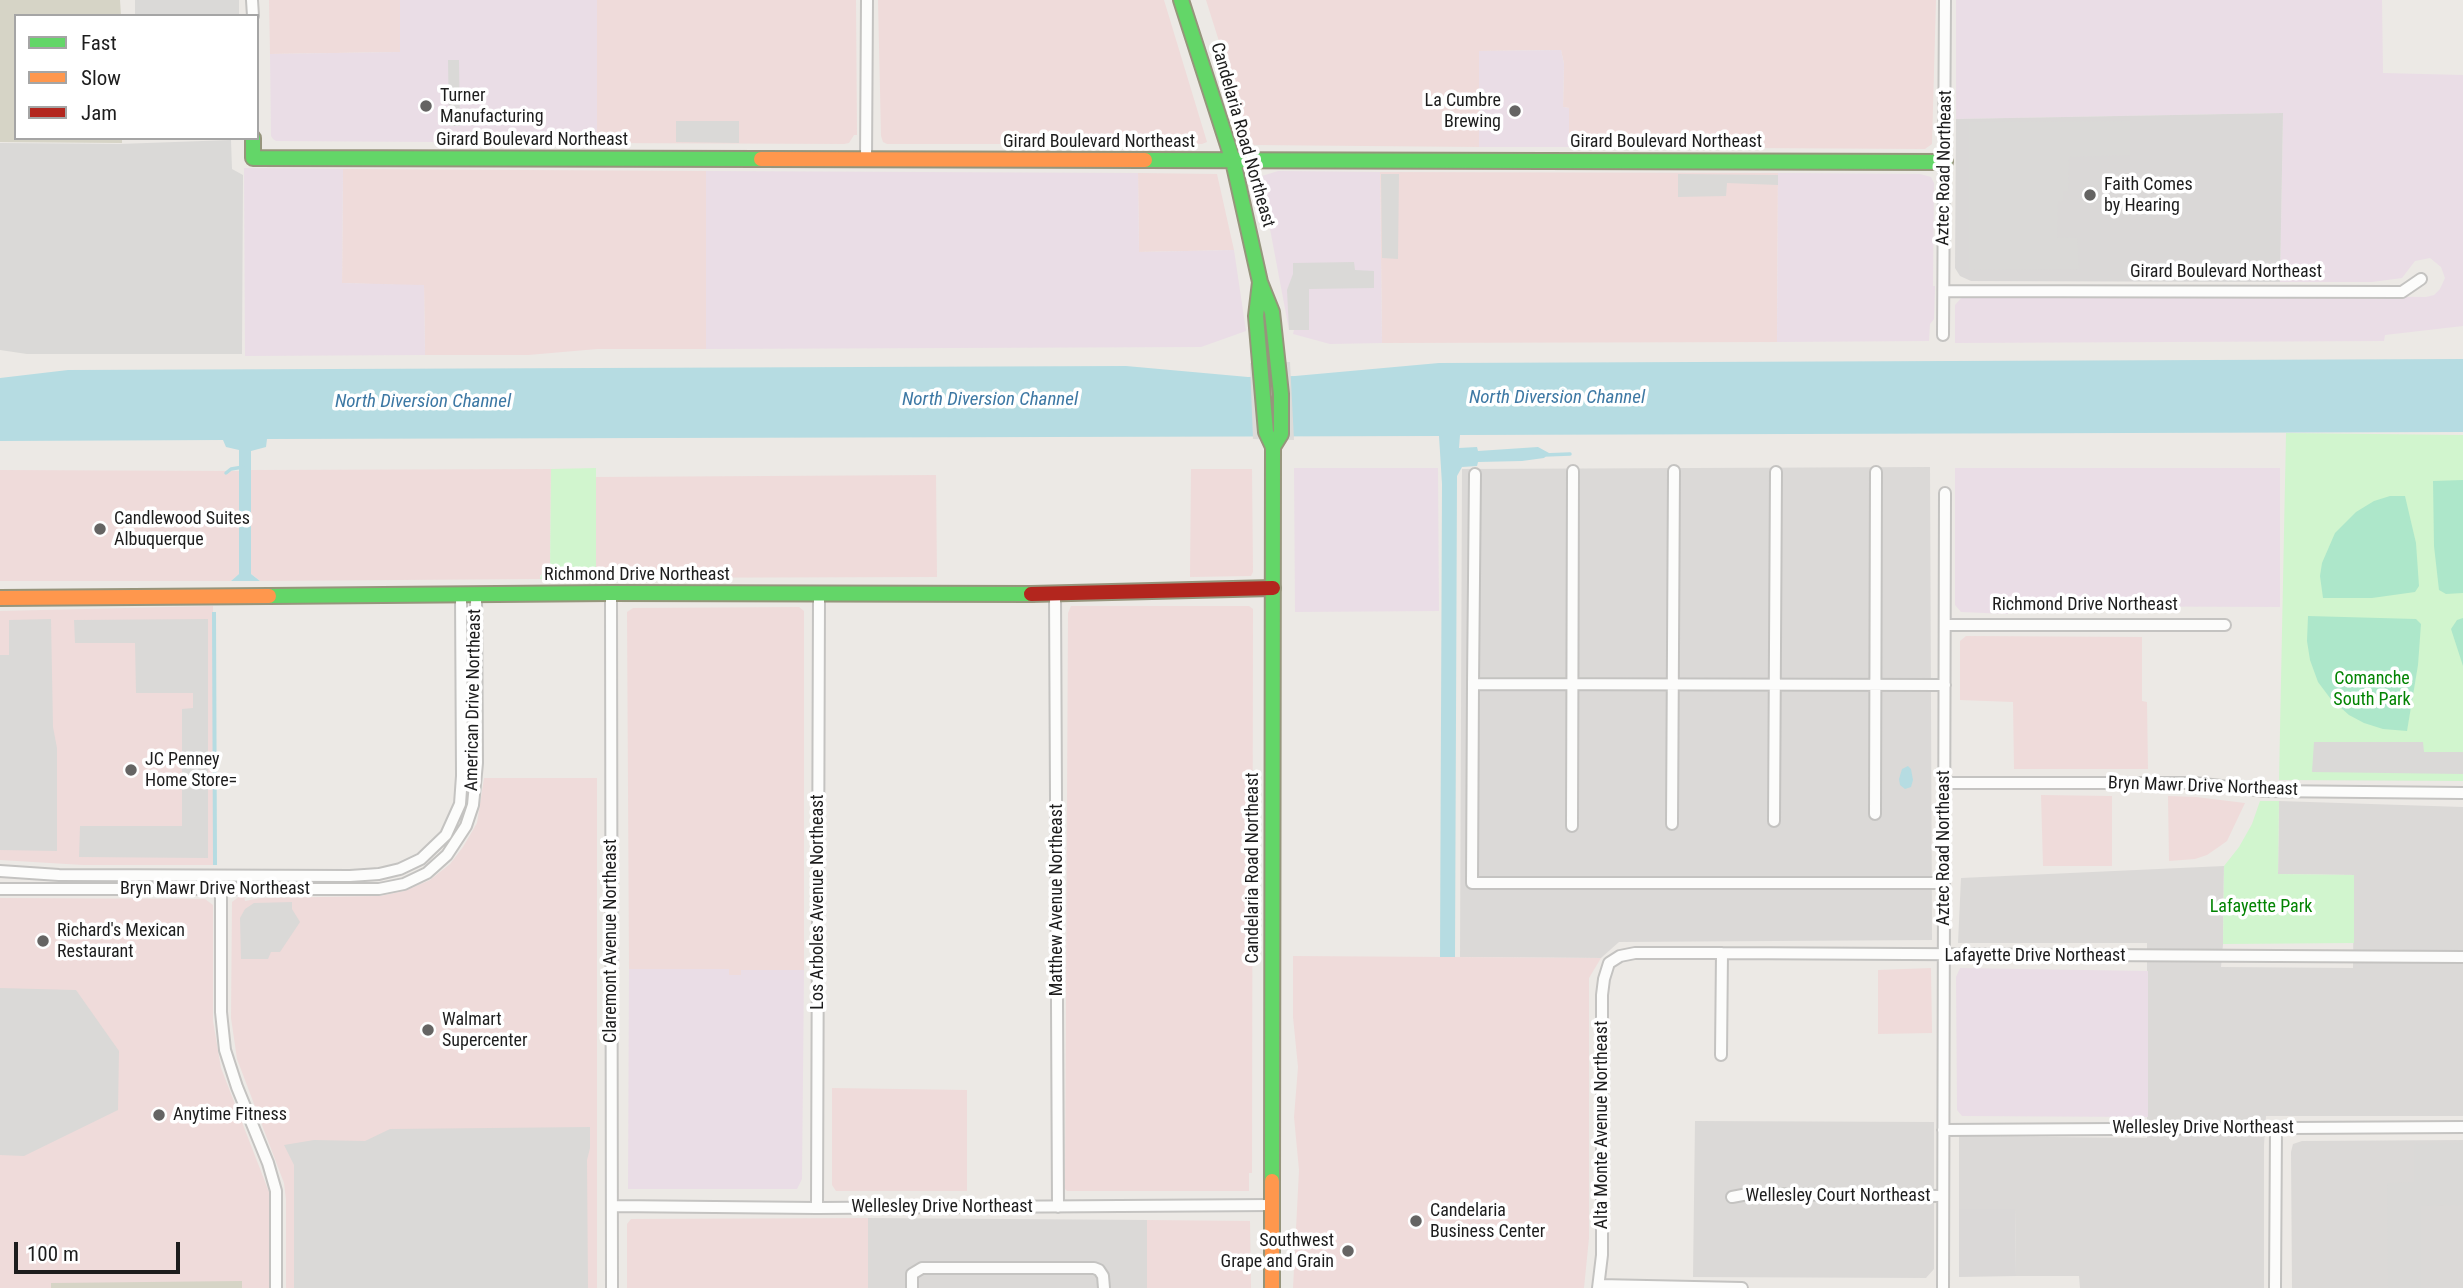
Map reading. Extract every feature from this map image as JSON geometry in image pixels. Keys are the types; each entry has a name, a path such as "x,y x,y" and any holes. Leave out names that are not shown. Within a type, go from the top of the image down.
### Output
{"street":[{"path":"866,160 867,0"},
{"name":"Candelaria Road Northeast","path":"1181,0 1233,161 1260,282 1272,312 1278,360 1281,434 1273,447"},
{"name":"Aztec Road Northeast","path":"1943,335 1945,0"},
{"name":"Girard Boulevard Northeast","path":"253,140 253,158 1945,162"},
{"name":"Girard Boulevard Northeast","path":"1944,291 2402,292 2421,279"},
{"name":"Candelaria Road Northeast","path":"1260,282 1256,316 1266,432 1273,447 1272,1288"},
{"path":"1572,826 1573,471"},
{"path":"1672,824 1674,471"},
{"path":"1774,821 1776,472"},
{"path":"1875,814 1876,472"},
{"path":"1475,474 1472,883 1943,883"},
{"name":"Aztec Road Northeast","path":"1943,1288 1945,493"},
{"name":"Richmond Drive Northeast","path":"0,597 611,593 818,596 1273,589"},
{"name":"Claremont Avenue Northeast","path":"611,593 612,1288"},
{"name":"Matthew Avenue Northeast","path":"1055,594 1058,1207"},
{"name":"American Drive Northeast","path":"421,859 446,835 460,804 468,595"},
{"name":"American Drive Northeast","path":"427,873 447,855 466,826 473,805 477,763 468,595"},
{"name":"Los Arboles Avenue Northeast","path":"817,1208 818,596"},
{"name":"Richmond Drive Northeast","path":"1945,625 2225,625"},
{"path":"1473,684 1945,685"},
{"name":"Bryn Mawr Drive Northeast","path":"1944,783 2194,783 2266,791 2463,793"},
{"name":"Bryn Mawr Drive Northeast","path":"0,871 59,875 379,874 400,869 421,859"},
{"name":"Bryn Mawr Drive Northeast","path":"0,889 379,889 404,884 427,873"},
{"path":"221,876 221,1012 225,1050 276,1191 276,1288"},
{"name":"Lafayette Drive Northeast","path":"1609,964 1620,957 1635,953 2463,957"},
{"path":"1721,1055 1722,953"},
{"name":"Alta Monte Avenue Northeast","path":"1599,1286 1602,1255 1602,995 1609,964"},
{"name":"Wellesley Drive Northeast","path":"1943,1130 2463,1127"},
{"path":"2275,1288 2276,1128"},
{"name":"Wellesley Court Northeast","path":"1732,1197 1748,1194 1943,1196"},
{"name":"Wellesley Drive Northeast","path":"612,1206 817,1208 1272,1205"},
{"path":"912,1288 912,1273 922,1269 1080,1268 1099,1270 1103,1276 1104,1288"},
{"path":"1599,1286 1742,1288"}],"shaded area":[{"path":"0,0 120,0 121,14 14,14 14,140 122,140 122,143 0,142"},
{"path":"135,0 239,0 239,14 135,14"},
{"path":"269,0 400,0 400,52 270,54"},
{"path":"400,0 597,0 597,143 273,139 270,54 400,52"},
{"path":"597,0 856,0 857,135 844,144 597,143"},
{"path":"878,0 1164,0 1207,142 887,144 881,136"},
{"path":"1206,0 1936,0 1932,144 1925,149 1569,147 1569,108 1563,107 1564,64 1561,50 1479,51 1479,147 1254,145 1250,140"},
{"path":"1956,0 2382,0 2383,73 2463,75 2463,326 2385,335 2384,341 1955,343 1955,305 1968,294 2426,297 2434,295 2440,289 2445,278 2441,267 2430,258 2415,261 2402,278 2372,282 2280,282 2283,113 1956,119"},
{"path":"1561,50 1564,64 1563,107 1569,108 1569,147 1479,147 1479,51"},
{"path":"448,60 459,60 460,126 449,126"},
{"path":"2283,113 2280,282 1971,281 1960,276 1955,268 1956,119"},
{"path":"676,121 739,121 739,143 676,142"},
{"path":"2130,121 2130,155 2069,157 2068,191 2063,191 2063,201 2058,202 2057,237 2077,238 2079,269 1969,270 1969,122"},
{"path":"231,140 232,169 243,175 242,354 27,354 0,350 0,143 119,144"},
{"path":"244,168 343,169 342,283 424,285 425,355 245,356"},
{"path":"343,169 706,171 706,349 597,349 528,355 425,355 424,286 342,283"},
{"path":"706,171 1138,173 1139,252 1234,250 1246,331 1201,347 706,349"},
{"path":"1278,171 1380,172 1382,343 1330,344 1293,334 1294,330 1289,330 1261,181 1262,176"},
{"path":"1380,172 1778,173 1777,342 1382,343"},
{"path":"1138,173 1217,174 1234,250 1139,252"},
{"path":"1778,173 1920,174 1931,177 1934,183 1935,286 1934,319 1930,324 1929,341 1777,342"},
{"path":"1381,174 1399,174 1398,259 1382,258"},
{"path":"1678,174 1778,175 1778,185 1727,183 1726,196 1678,197"},
{"path":"1354,262 1355,270 1374,271 1374,288 1309,289 1309,330 1289,330 1287,290 1293,274 1293,263"},
{"path":"1930,467 1932,940 1619,942 1601,958 1460,957 1462,469"},
{"path":"1294,468 1438,468 1439,611 1295,612"},
{"path":"1955,468 2280,468 2280,607 2009,606 2008,614 1961,612 1955,605"},
{"path":"551,469 550,573 540,575 540,579 260,581 251,574 251,470"},
{"path":"1191,469 1252,469 1251,576 1190,577"},
{"path":"0,470 239,471 239,574 231,581 0,581"},
{"path":"936,475 937,577 596,578 596,477"},
{"path":"213,606 213,865 83,865 0,860 0,611"},
{"path":"1071,606 1249,606 1253,609 1252,1173 1249,1173 1249,1191 1065,1189 1068,613"},
{"path":"799,607 804,611 804,970 742,970 742,975 729,975 728,969 629,969 627,612 633,608"},
{"path":"51,619 53,727 57,748 57,851 0,850 0,655 9,655 9,620"},
{"path":"208,619 208,858 79,857 80,826 182,826 182,709 193,708 193,693 136,693 135,643 75,643 74,620"},
{"path":"1966,636 2142,637 2142,701 2147,702 2148,769 2014,769 2013,702 1960,700 1960,641"},
{"path":"2314,742 2423,742 2424,752 2463,752 2463,774 2312,772"},
{"path":"484,778 597,778 597,1288 286,1288 284,1183 237,1059 231,1018 232,902 240,896 244,896 245,901 261,898 380,896 404,891 430,880 450,864 477,823"},
{"path":"2041,795 2112,796 2112,866 2043,866"},
{"path":"2168,796 2245,803 2227,841 2207,855 2169,861"},
{"path":"2279,801 2463,807 2463,1116 2266,1116 2264,1288 2080,1288 2079,1276 2016,1276 2015,1209 1959,1209 1959,1136 2147,1138 2147,943 1958,943 1961,878 2224,866 2221,967 2353,968 2354,875 2278,874"},
{"path":"0,898 205,899 213,905 213,1021 221,1068 269,1192 269,1288 0,1288"},
{"path":"292,902 292,909 300,922 280,952 271,952 268,959 241,959 240,918 245,909 254,903"},
{"path":"1293,956 1601,958 1589,978 1589,1238 1584,1288 1293,1288 1299,1170 1294,1117 1298,1067 1293,1017"},
{"path":"1931,968 1932,1033 1878,1034 1878,970"},
{"path":"1960,968 2148,971 2148,1117 1962,1116 1957,1110 1956,977"},
{"path":"629,969 729,969 729,975 741,975 741,970 804,970 802,1179 797,1189 628,1189"},
{"path":"0,988 76,990 119,1051 118,1110 24,1156 0,1155"},
{"path":"832,1088 967,1090 967,1191 836,1191 832,1185"},
{"path":"1695,1121 1934,1122 1934,1269 1926,1278 1693,1277"},
{"path":"590,1127 587,1160 588,1288 294,1288 294,1165 284,1145 314,1140 365,1141 390,1129"},
{"path":"2463,1140 2463,1288 2292,1288 2293,1144 2302,1141"},
{"path":"2463,1143 2463,1205 2421,1206 2421,1288 2388,1288 2387,1183 2414,1182 2414,1144"},
{"path":"1959,1209 2015,1209 2016,1276 1959,1277"},
{"path":"868,1218 1147,1220 1147,1288 868,1288"},
{"path":"868,1218 868,1288 627,1288 627,1224 631,1219"},
{"path":"1147,1220 1250,1221 1251,1288 1147,1288"},
{"path":"242,1281 242,1288 51,1288 51,1283"}],"green space":[{"name":"Comanche South Park","path":"2286,433 2463,435 2463,781 2279,780"},
{"path":"596,468 596,578 540,579 542,574 550,573 551,469"},
{"path":"2463,480 2463,593 2446,594 2439,590 2434,546 2433,481"},
{"path":"2390,496 2405,496 2416,543 2419,586 2415,592 2372,598 2323,598 2320,576 2322,563 2335,533 2356,512 2374,501"},
{"path":"2308,616 2416,619 2421,624 2418,665 2407,731 2383,729 2364,723 2349,715 2330,698 2318,682 2310,660 2307,641"},
{"path":"2463,618 2463,666 2451,629 2457,620"},
{"name":"Lafayette Park","path":"2260,801 2279,801 2278,874 2354,875 2354,943 2223,944 2224,866 2252,824"}],"water":[{"name":"North Diversion Channel","path":"2463,359 2463,432 1460,435 1459,448 1477,447 1478,451 1538,447 1549,453 1544,458 1522,461 1478,462 1477,466 1462,467 1457,476 1455,957 1440,957 1442,484 1439,436 267,439 266,447 251,451 251,574 260,581 231,581 239,574 239,450 226,447 223,440 0,441 0,378 68,370 1126,366 1248,377 1295,376 1439,363"},
{"path":"212,612 216,612 217,865 213,865"},
{"path":"1908,766 1913,780 1911,787 1905,789 1900,785 1899,779 1902,769"}],"pier":[{"path":"1290,362 1294,440 1253,439 1250,363"}],"waterway":[{"path":"1544,455 1570,454"},
{"path":"226,473 231,469 243,467"}],"traffic: fast":[{"path":"1181,0 1233,161 1260,282 1272,312 1281,394 1281,434 1273,447"},
{"path":"253,140 253,158 761,159"},
{"path":"1145,160 1945,162"},
{"path":"1260,282 1256,316 1266,432 1273,447 1272,1181"},
{"path":"269,596 611,593 1031,594"}],"traffic: slow":[{"path":"761,159 1145,160"},
{"path":"0,598 269,596"},
{"path":"1272,1181 1272,1288"}],"traffic: jam":[{"path":"1031,594 1273,588"}],"place":[{"name":"Turner Manufacturing","path":"426,106"},
{"name":"La Cumbre Brewing","path":"1515,111"},
{"name":"Faith Comes by Hearing","path":"2090,195"},
{"name":"Candlewood Suites Albuquerque","path":"100,529"},
{"name":"JC Penney Home Store=","path":"131,770"},
{"name":"Richard's Mexican Restaurant","path":"43,941"},
{"name":"Walmart Supercenter","path":"428,1030"},
{"name":"Anytime Fitness","path":"159,1115"},
{"name":"Candelaria Business Center","path":"1416,1221"},
{"name":"Southwest Grape and Grain","path":"1348,1251"}]}
